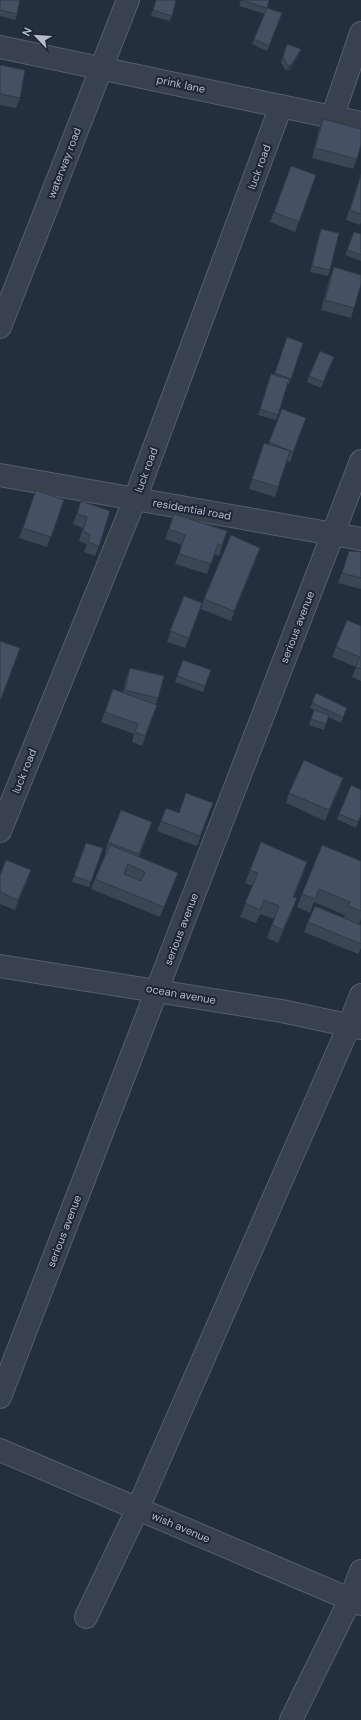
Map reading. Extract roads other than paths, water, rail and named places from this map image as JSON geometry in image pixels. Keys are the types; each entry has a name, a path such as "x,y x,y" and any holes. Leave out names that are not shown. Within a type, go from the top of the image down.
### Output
{"street":[{"name":"waterway road","path":"0,326 128,0"},
{"path":"332,118 361,33"},
{"name":"prink lane","path":"0,47 101,67 332,118 361,123"},
{"name":"luck road","path":"0,831 135,499 281,106"},
{"name":"serious avenue","path":"0,1397 361,461"},
{"name":"residential road","path":"0,475 361,539"},
{"name":"ocean avenue","path":"0,966 157,990 282,1012 355,1027"},
{"path":"86,1617 138,1508 355,1027 361,995"},
{"name":"wish avenue","path":"0,1450 355,1602"},
{"path":"291,1720 355,1602 361,1571"}]}
